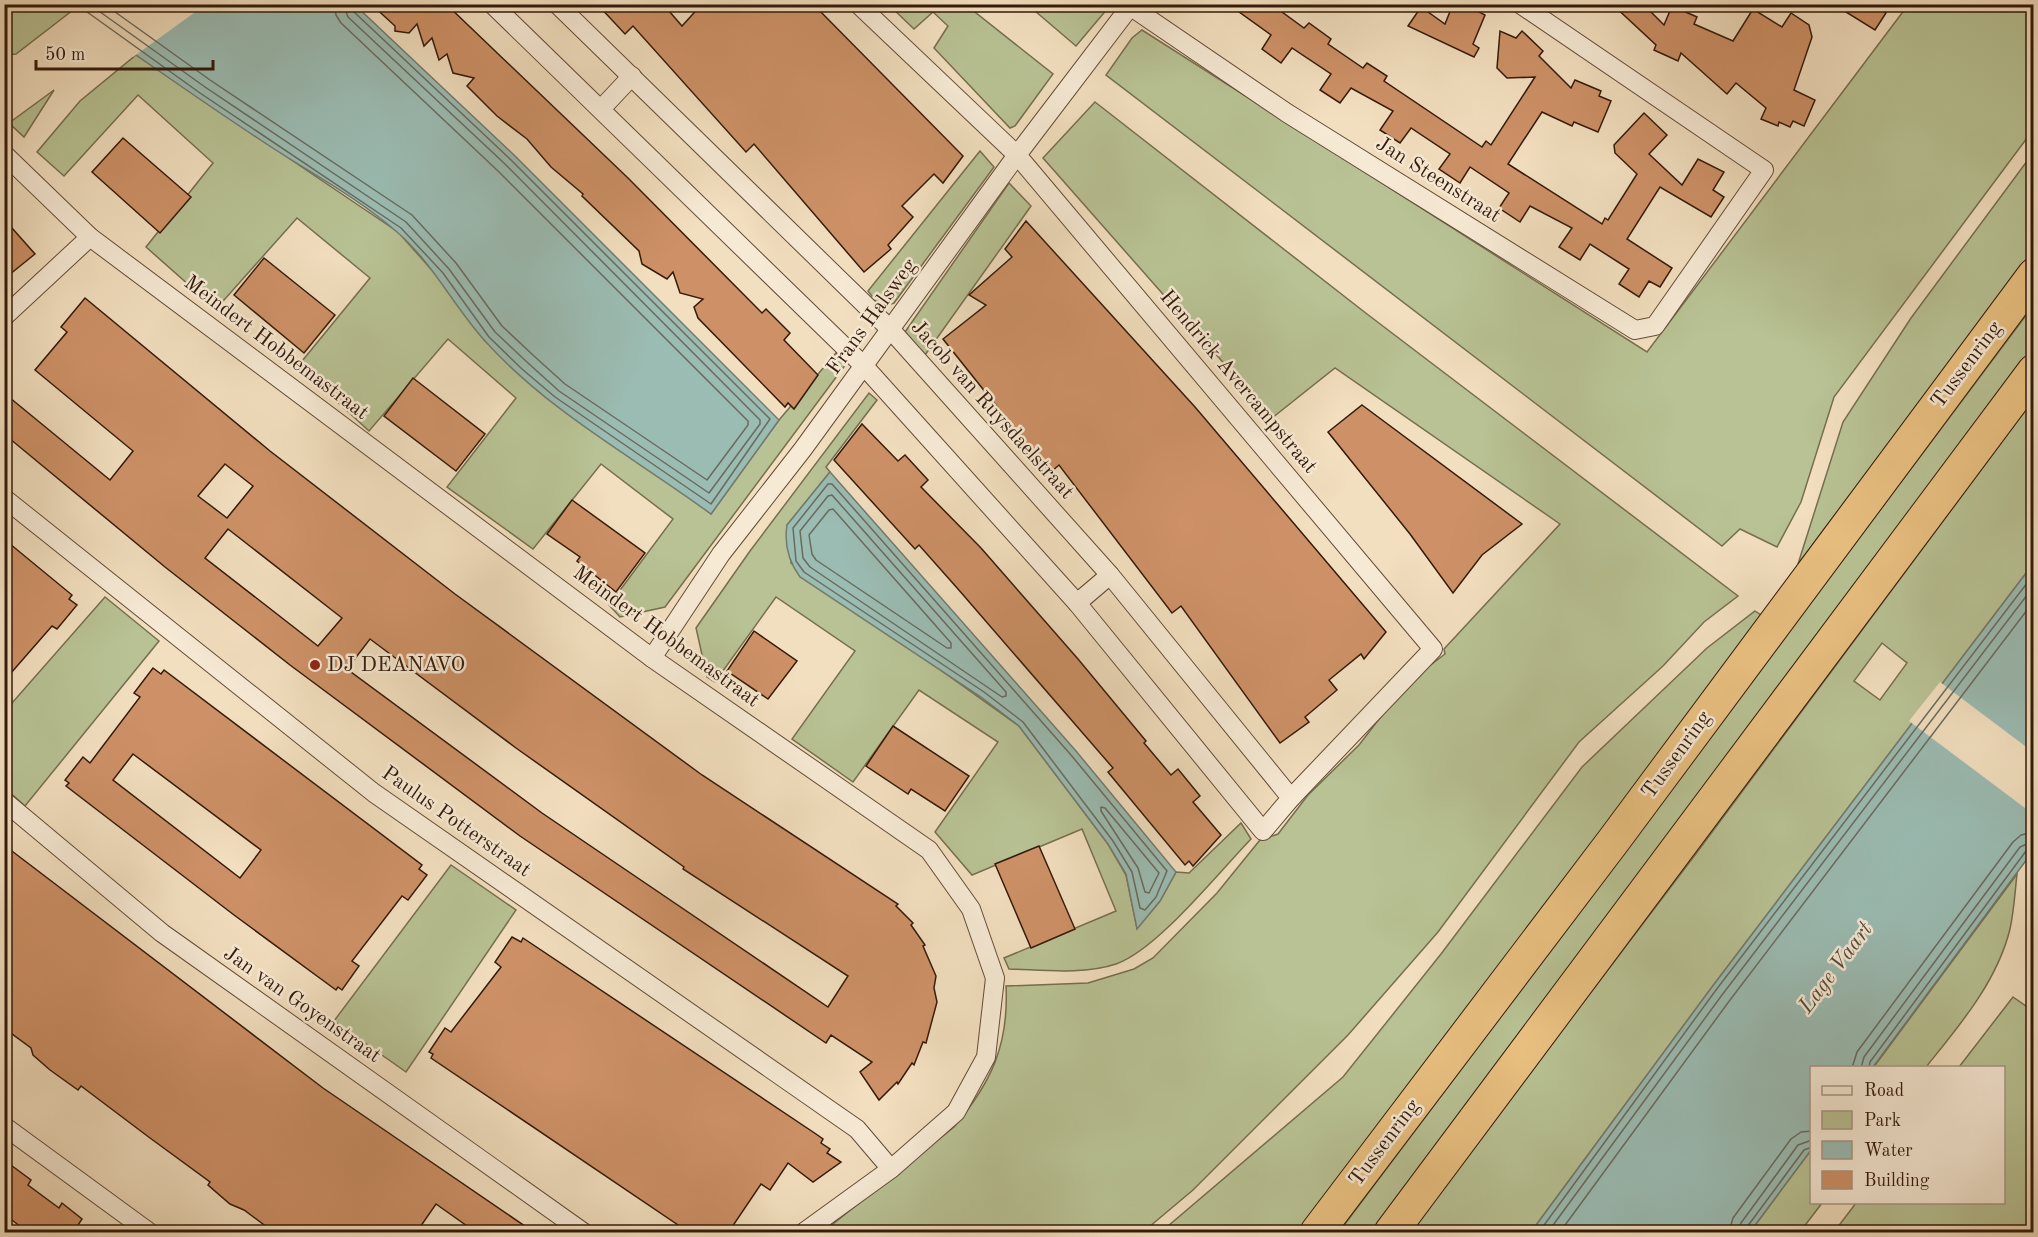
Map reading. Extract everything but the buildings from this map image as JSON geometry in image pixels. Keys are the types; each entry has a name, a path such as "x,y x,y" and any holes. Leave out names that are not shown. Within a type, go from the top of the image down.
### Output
{"highway":[{"name":"Tussenring","path":"1317,1233 1614,840 2034,275"},
{"path":"1392,1233 2034,371"}],"street":[{"path":"492,4 864,366 1077,603 1263,831 1291,798"},
{"name":"Jacob van Ruysdaelstraat","path":"557,4 891,330 1110,575 1291,798"},
{"name":"Hendrick Avercampstraat","path":"858,4 1017,155 1433,649 1291,798"},
{"name":"Jan Steenstraat","path":"1130,5 1287,113 1635,330 1654,326 1764,170 1520,4"},
{"name":"Frans Halsweg","path":"652,657 721,554 891,330 1017,155 1130,5"},
{"path":"601,109 632,76"},
{"name":"Meindert Hobbemastraat","path":"4,154 90,237 652,657 929,850 971,909 995,978 986,1057 956,1112 891,1169 804,1233"},
{"path":"4,317 90,237"},
{"name":"Paulus Potterstraat","path":"4,498 374,793 857,1129 891,1169"},
{"path":"1077,603 1110,575"},
{"name":"Jan van Goyenstraat","path":"4,801 162,933 583,1233"},
{"path":"4,1126 149,1233"}],"green space":[{"path":"1104,4 1108,8 1076,46 1028,5"},
{"path":"5,5 67,5 73,10 16,54 5,55"},
{"path":"889,5 966,5 1053,74 1015,126 1010,128 934,48 948,26 933,12 914,29"},
{"path":"1908,5 2033,5 2033,130 1834,397 1801,502 1777,547 1740,529 1722,546 1106,75 1132,38 1142,30 1647,352"},
{"path":"136,55 398,232 438,277 485,341 711,514 779,420 836,353 846,364 665,607 620,617 609,605 673,519 601,464 533,549 447,487 516,398 448,339 369,431 298,366 370,278 297,218 216,309 146,247 213,163 138,95 64,176 37,152 80,101"},
{"path":"54,90 24,137 9,123"},
{"path":"1095,102 1367,314 1738,596 1704,622 1663,666 1579,742 1438,932 1348,1035 1193,1190 1143,1232 823,1232 954,1127 967,1111 988,1079 1001,1045 1006,986 1088,983 1134,969 1153,958 1217,893 1260,840 1278,834 1308,795 1359,745 1407,683 1445,654 1444,649 1560,524 1335,368 1272,418 1043,158"},
{"path":"980,151 994,167 894,303 880,307 868,291"},
{"path":"2033,153 2033,250 1798,564 1843,422 1911,318"},
{"path":"1009,183 1031,206 925,355 905,332"},
{"path":"2033,306 2033,352 1373,1232 1339,1232"},
{"path":"869,393 877,400 826,467 830,472 787,525 791,563 1019,726 1108,844 1126,875 1137,928 1160,901 1176,872 1189,873 1241,823 1251,839 1168,927 1132,956 1116,964 1077,971 1009,969 1004,958 1116,911 1082,829 972,875 935,832 998,742 919,690 853,782 792,739 855,651 776,597 715,682 707,677 696,628 750,551"},
{"path":"2033,400 2033,564 1712,987 1531,1232 1409,1232 1695,855","holes":["1882,643 1907,663 1880,700 1854,681"]},
{"path":"105,597 159,641 25,806 5,788 5,711"},
{"path":"1755,611 1761,615 1305,1232 1161,1232 1343,1077 1441,954 1582,767 1707,648"},
{"path":"451,865 516,910 406,1072 334,1021"},
{"path":"2017,874 2010,929 2004,948 1986,985 1964,1019 1927,1066 1874,1066"},
{"path":"2013,997 2033,1011 2033,1232 1834,1232 1855,1204 2005,1204 2005,1066 1960,1066"},
{"path":"1810,1151 1810,1204 1821,1204 1800,1232 1750,1232"}],"water":[{"path":"65,5 355,5 514,155 779,420 711,514 565,412 510,367 474,328 422,257 382,219 212,108"},
{"path":"830,472 1076,751 1176,872 1160,901 1137,929 1126,874 1108,844 1019,726 981,697 800,577 788,552 787,525"},
{"name":"Lage Vaart","path":"2033,564 2033,851 1874,1066 1810,1066 1810,1151 1750,1232 1531,1232 1712,987"}],"pier":[{"path":"84,5 205,5 133,57 72,13"},
{"path":"1940,682 2033,752 2033,814 1909,721"}],"place":[{"name":"DJ DEANAVO","path":"315,665"}]}
